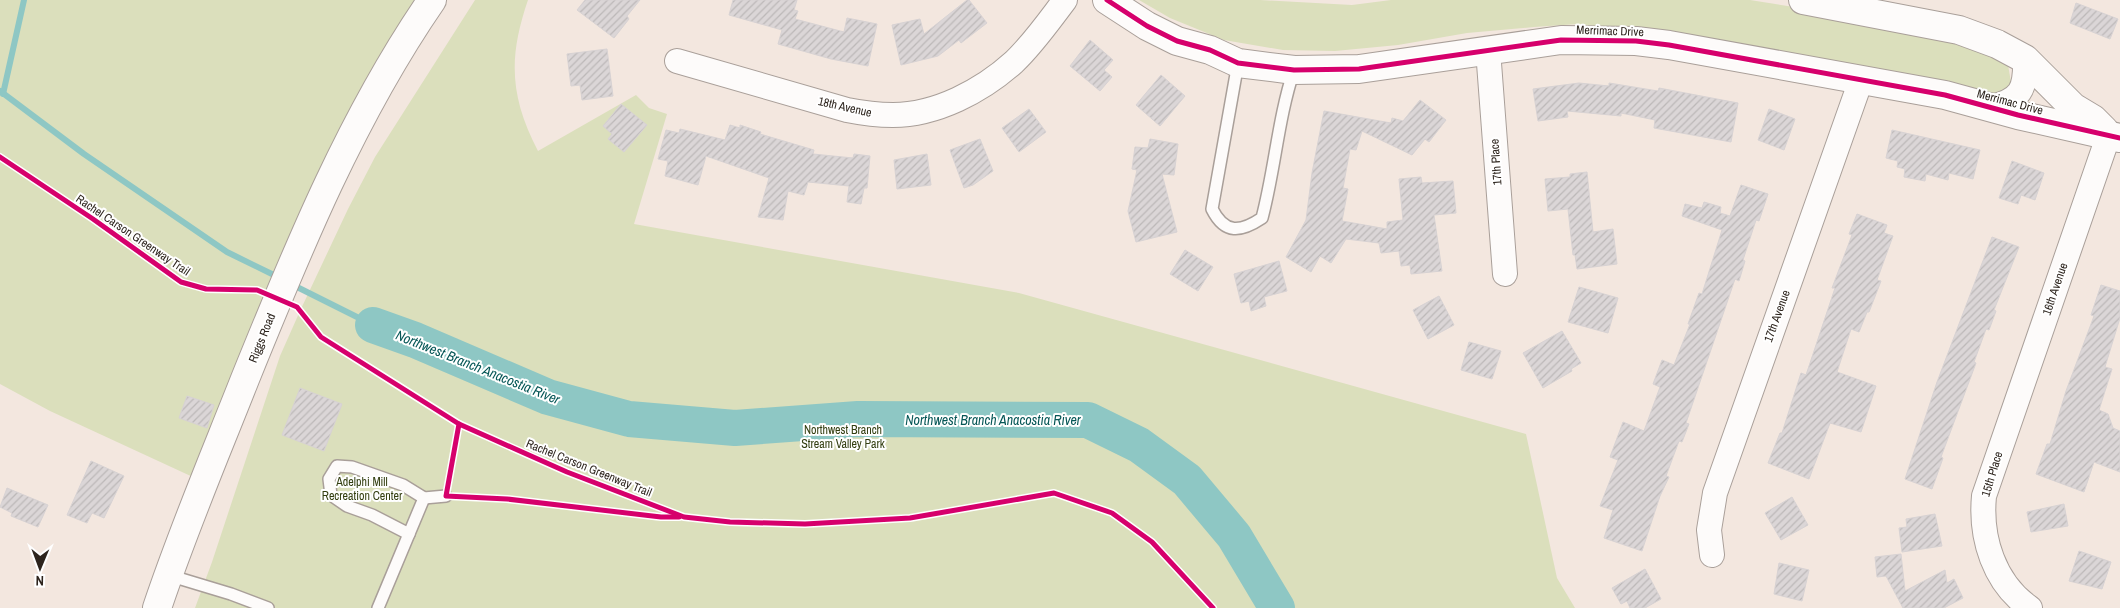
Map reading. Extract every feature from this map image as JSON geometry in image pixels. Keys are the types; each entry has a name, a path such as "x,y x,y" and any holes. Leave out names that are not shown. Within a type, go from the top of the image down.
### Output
{"street":[{"name":"Riggs Road","path":"157,608 168,575 300,244 344,149 387,70 432,0"},
{"name":"18th Avenue","path":"677,61 847,110 872,114 895,115 915,113 955,100 977,90 996,76 1014,62 1039,35 1065,0"},
{"name":"Merrimac Drive","path":"1108,0 1147,26 1177,41 1210,50 1238,63 1294,70 1358,70 1562,40 1636,41 1669,45 1945,95 1991,108 2114,136"},
{"name":"Merrimac Drive","path":"1803,0 1959,30 1997,44 2025,59 2073,107 2093,119 2114,136"},
{"name":"17th Place","path":"1488,50 1505,274"},
{"path":"1991,108 2008,103 2017,97 2025,82 2025,59"},
{"name":"17th Avenue","path":"1712,555 1709,530 1715,493 1732,440 1861,80"},
{"name":"16th Avenue","path":"2002,444 2114,136"},
{"name":"15th Place","path":"2002,444 1984,496 1982,517 1986,545 1993,563 2009,588 2030,608"}],"lane":[{"path":"1238,63 1212,209 1218,220 1230,229 1246,228 1262,218 1268,196 1284,102 1294,70"},
{"path":"409,534 372,515 347,506 331,495 329,479 337,466 352,467 403,485 424,498 446,496"},
{"path":"378,608 424,498"},
{"path":"168,575 231,594 268,608"}],"green space":[{"path":"0,0 424,0 195,478 50,411 0,384"},
{"name":"Northwest Branch Stream Valley Park","path":"475,0 528,0 517,40 515,77 522,113 538,151 636,95 649,108 667,114 634,224 1019,293 1526,434 1557,578 1575,608 195,608 280,356 300,311 348,209 375,157"},
{"path":"1139,0 1260,0 1352,5 1391,0 1750,0 1837,14 1953,37 2008,65 2011,82 2007,91 1994,96 1620,29 1578,24 1467,33 1398,45 1335,51 1283,50 1224,40 1170,18"}],"building":[{"path":"585,0 640,0 627,16 629,19 614,38 577,10"},
{"path":"733,0 797,0 794,10 798,11 795,19 844,32 847,18 877,24 868,66 831,59 778,44 782,30 729,15"},
{"path":"969,0 987,23 961,43 959,40 938,56 901,65 892,25 920,19 924,34"},
{"path":"2076,3 2118,19 2110,39 2070,23"},
{"path":"1090,40 1113,60 1104,70 1112,77 1100,91 1070,66"},
{"path":"607,49 613,96 582,100 580,85 571,86 567,54"},
{"path":"1161,75 1185,96 1160,126 1136,105"},
{"path":"1579,83 1609,86 1609,83 1658,91 1659,88 1738,103 1731,142 1654,128 1655,120 1621,113 1621,116 1567,111 1568,117 1538,121 1533,89"},
{"path":"1420,100 1446,120 1429,142 1425,139 1412,155 1362,131 1356,150 1350,149 1343,188 1348,189 1342,221 1387,229 1387,222 1403,220 1399,179 1421,177 1422,183 1453,181 1456,213 1434,215 1442,271 1411,274 1410,265 1401,266 1399,251 1381,253 1379,243 1346,239 1331,263 1320,256 1311,272 1286,257 1306,220 1312,173 1324,111 1391,123 1392,118 1403,121"},
{"path":"621,104 647,125 624,152 608,139 612,134 603,126"},
{"path":"1029,109 1046,132 1019,152 1002,128"},
{"path":"1769,109 1795,119 1784,150 1758,140"},
{"path":"730,125 740,128 740,125 761,132 760,134 814,150 813,154 853,158 854,154 870,156 867,188 864,188 861,204 847,202 849,186 808,182 804,195 788,191 783,220 758,217 769,178 706,156 698,185 665,176 668,161 658,159 666,130 679,133 680,129 725,140"},
{"path":"1892,130 1980,150 1973,179 1949,173 1948,180 1926,174 1925,181 1904,177 1905,169 1897,167 1898,161 1886,158"},
{"path":"980,139 993,171 973,185 964,188 950,150"},
{"path":"1150,139 1178,144 1174,175 1162,174 1177,232 1136,242 1128,211 1137,170 1132,169 1135,147 1148,148"},
{"path":"927,154 931,185 897,189 894,160"},
{"path":"2012,161 2044,173 2035,200 2021,195 2018,204 1999,198"},
{"path":"1587,172 1593,232 1613,229 1617,264 1577,269 1575,255 1573,255 1568,209 1548,211 1545,179 1570,177 1570,174"},
{"path":"1741,185 1768,194 1759,221 1756,220 1743,260 1745,261 1739,281 1735,279 1686,423 1689,424 1682,442 1679,441 1666,476 1669,477 1660,496 1642,551 1604,538 1613,510 1600,506 1618,460 1610,457 1623,422 1644,431 1660,387 1653,384 1662,360 1674,365 1690,324 1688,324 1699,293 1702,294 1722,230 1682,216 1685,204 1702,208 1704,202 1721,207 1720,213 1730,216"},
{"path":"1857,214 1887,225 1884,233 1893,236 1877,280 1881,281 1869,312 1867,312 1859,332 1851,329 1837,372 1876,386 1861,432 1830,423 1809,479 1768,463 1780,433 1782,433 1801,373 1806,375 1835,288 1832,288 1852,235 1849,234"},
{"path":"1992,237 2019,247 1994,310 1996,311 1989,330 1986,329 1974,362 1976,363 1941,457 1943,458 1932,489 1905,479 1937,382"},
{"path":"1185,250 1213,267 1198,291 1170,274"},
{"path":"1279,261 1287,291 1264,297 1266,306 1251,311 1249,301 1241,303 1234,274"},
{"path":"2101,285 2120,291 2120,318 2105,367 2112,369 2099,410 2108,414 2113,428 2120,431 2120,472 2094,462 2084,492 2036,474 2047,444 2050,444 2066,391 2094,316 2091,315"},
{"path":"1579,287 1618,298 1608,333 1568,322"},
{"path":"1439,296 1454,325 1428,339 1413,310"},
{"path":"1562,331 1581,363 1571,369 1572,371 1543,388 1523,353"},
{"path":"1469,342 1501,351 1492,379 1461,370"},
{"path":"300,388 342,404 324,451 282,435"},
{"path":"187,396 214,405 207,428 179,418"},
{"path":"91,461 124,476 104,518 92,513 87,523 67,515"},
{"path":"7,488 48,505 38,527 11,516 12,513 0,507"},
{"path":"1792,497 1808,525 1781,540 1765,513"},
{"path":"2064,504 2068,526 2031,532 2027,512"},
{"path":"1935,514 1942,546 1902,552 1899,528 1907,527 1906,519"},
{"path":"2079,551 2111,562 2102,589 2069,581"},
{"path":"1901,554 1905,591 1945,570 1947,583 1954,579 1963,598 1944,608 1903,608 1886,576 1877,577 1875,557"},
{"path":"1779,563 1809,570 1802,601 1774,594"},
{"path":"1645,569 1661,599 1645,608 1630,608 1627,601 1621,604 1612,588"}],"waterway":[{"path":"3,94 24,0"},
{"path":"0,91 84,154 227,252 280,278"},
{"path":"291,284 373,325"},
{"name":"Northwest Branch Anacostia River","path":"373,325 415,340 548,397 629,419 735,428 858,419 1088,420 1139,445 1187,480 1234,536 1277,608"}],"cycle path":[{"path":"1107,0 1147,26 1177,41 1210,50 1238,63 1294,70 1359,69 1561,40 1636,41 1669,45 1945,95 2018,115 2120,138"},
{"name":"Rachel Carson Greenway Trail","path":"0,157 93,219 181,282 206,289 257,290 297,307 321,337 459,424 567,472 684,517 730,522 805,524 910,518 1054,493 1112,513 1152,542 1213,608"},
{"path":"459,424 446,496 507,499 661,517 679,517"}],"park label":[{"name":"Adelphi Mill Recreation Center","path":"362,489"}]}
